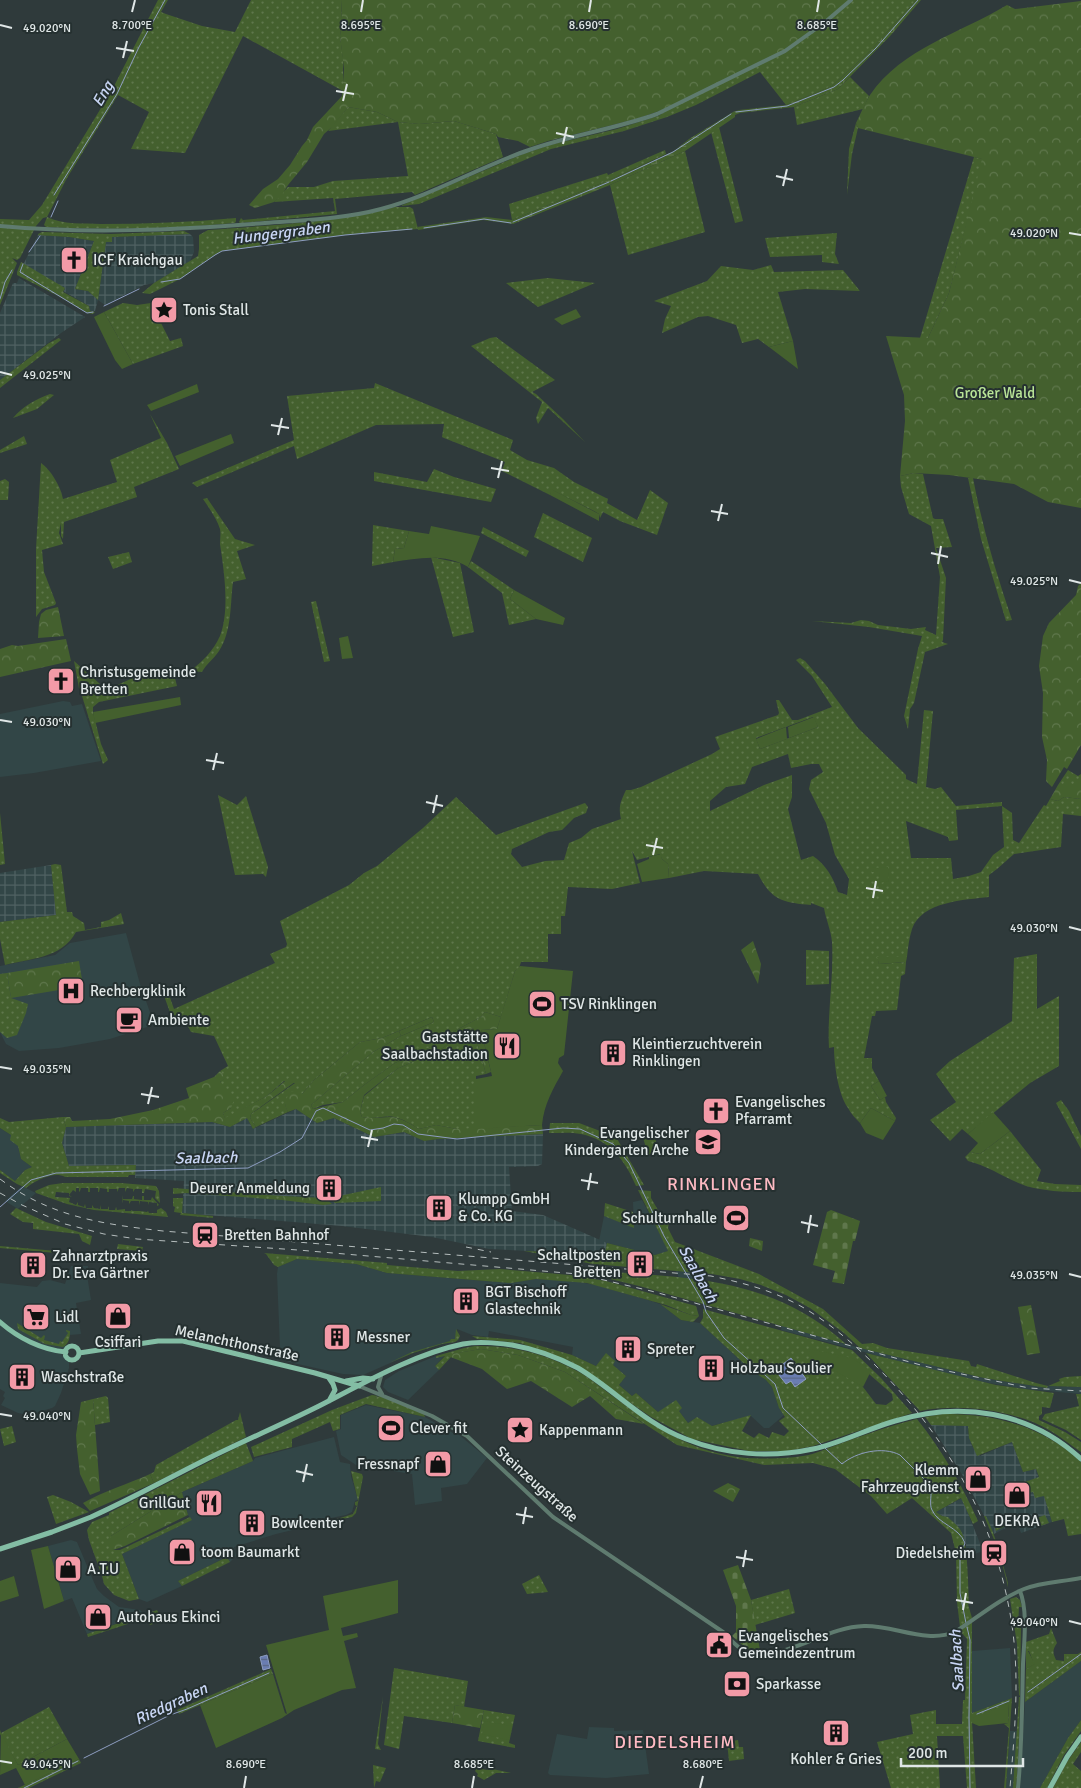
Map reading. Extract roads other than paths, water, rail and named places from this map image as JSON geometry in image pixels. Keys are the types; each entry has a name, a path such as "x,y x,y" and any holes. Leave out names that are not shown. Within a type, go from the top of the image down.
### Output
{"main road":[{"path":"0,1322 38,1346 66,1352"},
{"name":"Melanchthonstraße","path":"79,1353 158,1340 183,1341 359,1386"},
{"path":"0,1549 91,1518 373,1379 428,1355 463,1344 489,1343 520,1346 562,1360 584,1373 652,1422 697,1444 722,1450 754,1454 785,1454 832,1444 921,1413 972,1411 1018,1421 1035,1427 1057,1438 1081,1459"},
{"path":"74,1346 78,1349 79,1353 77,1357 72,1359 67,1356 66,1352 69,1347 74,1346"},
{"path":"328,1377 335,1387 334,1393 328,1401"},
{"path":"344,1381 363,1378 373,1379"},
{"path":"1050,1788 1067,1757 1081,1737"}],"street":[{"path":"0,226 72,231 146,231 336,217 380,209 420,196 495,162 530,149 657,114 785,51 818,28 851,0"},
{"path":"381,1376 378,1387 382,1394"},
{"name":"Steinzeugstraße","path":"359,1386 437,1418 466,1436 552,1517 723,1632 740,1649 757,1654 778,1651 830,1633 854,1627 884,1627 936,1636 947,1635 1020,1591"},
{"path":"1018,1788 1022,1735 1024,1643 1023,1606 1020,1591 1040,1584 1081,1578"}],"water":[{"path":"791,1358 806,1379 795,1387 791,1381 786,1384 775,1370"},
{"path":"267,1655 270,1668 263,1670 260,1657"}],"waterway":[{"name":"Eng","path":"54,195 117,94 139,47 165,0"},
{"name":"Hungergraben","path":"736,112 787,106 834,87 876,48 918,0"},
{"name":"Hungergraben","path":"611,181 673,152 731,114"},
{"name":"Hungergraben","path":"513,222 609,182"},
{"name":"Eng","path":"51,217 58,201"},
{"name":"Hungergraben","path":"424,228 484,219 511,223"},
{"name":"Hungergraben","path":"161,282 180,279 222,251 345,235 412,229"},
{"name":"Eng","path":"29,252 40,236"},
{"name":"Hungergraben","path":"23,264 20,272 87,313 93,312"},
{"name":"Hungergraben","path":"0,299 5,282 12,270"},
{"name":"Hungergraben","path":"104,306 139,289"},
{"name":"Saalbach","path":"0,1207 31,1180 56,1173 248,1168 280,1152 302,1138 316,1111 323,1108 370,1130 394,1124 403,1125 418,1134 457,1139 563,1128 580,1129 613,1144 629,1163 664,1236 703,1302 706,1312 724,1338 775,1384 783,1408 822,1445"},
{"name":"Saalbach","path":"825,1448 842,1464 855,1456 870,1452 893,1452 900,1455 931,1486 932,1510 939,1519 958,1533 965,1543 960,1556 960,1593 966,1623"},
{"name":"Saalbach","path":"967,1627 970,1640 970,1788"},
{"path":"1028,1692 1081,1654"},
{"name":"Riedgraben","path":"84,1758 170,1715 269,1673"},
{"path":"977,1714 1009,1701"},
{"name":"Riedgraben","path":"24,1788 78,1761"}],"railway":[{"path":"0,1179 19,1192 58,1210 78,1217 119,1225 163,1231 711,1276 759,1288 804,1308 824,1321 851,1343 901,1392 943,1448 977,1508 1001,1574 1013,1630 1016,1698 1010,1788"},
{"path":"0,1193 65,1224 104,1234 137,1239 298,1250 578,1274 651,1291 928,1367 1029,1388 1081,1391"},
{"path":"466,1247 491,1252"}],"place":[{"name":"ICF Kraichgau","path":"74,260"},
{"name":"Tonis Stall","path":"164,310"},
{"name":"Christusgemeinde Bretten","path":"61,681"},
{"name":"Rechbergklinik","path":"71,991"},
{"name":"TSV Rinklingen","path":"542,1004"},
{"name":"Ambiente","path":"129,1020"},
{"name":"Gaststätte Saalbachstadion","path":"507,1046"},
{"name":"Kleintierzuchtverein Rinklingen","path":"613,1053"},
{"name":"Evangelisches Pfarramt","path":"716,1111"},
{"name":"Evangelischer Kindergarten Arche","path":"708,1142"},
{"name":"Deurer Anmeldung","path":"329,1188"},
{"name":"Klumpp GmbH & Co. KG","path":"439,1208"},
{"name":"Schulturnhalle","path":"736,1218"},
{"name":"Bretten Bahnhof","path":"205,1235"},
{"name":"Schaltposten Bretten","path":"640,1264"},
{"name":"Zahnarztpraxis Dr. Eva Gärtner","path":"33,1265"},
{"name":"BGT Bischoff Glastechnik","path":"466,1301"},
{"name":"Csiffari","path":"118,1316"},
{"name":"Lidl","path":"36,1317"},
{"name":"Messner","path":"337,1337"},
{"name":"Spreter","path":"628,1349"},
{"name":"Holzbau Soulier","path":"711,1368"},
{"name":"Waschstraße","path":"22,1377"},
{"name":"Clever fit","path":"391,1428"},
{"name":"Kappenmann","path":"520,1430"},
{"name":"Fressnapf","path":"438,1464"},
{"name":"Klemm Fahrzeugdienst","path":"978,1479"},
{"name":"DEKRA","path":"1017,1495"},
{"name":"GrillGut","path":"209,1503"},
{"name":"Bowlcenter","path":"252,1523"},
{"name":"toom Baumarkt","path":"182,1552"},
{"name":"Diedelsheim","path":"994,1553"},
{"name":"A.T.U","path":"68,1569"},
{"name":"Autohaus Ekinci","path":"98,1617"},
{"name":"Evangelisches Gemeindezentrum","path":"719,1645"},
{"name":"Sparkasse","path":"737,1684"},
{"name":"Kohler & Gries","path":"836,1733"}],"district":[{"name":"RINKLINGEN","path":"722,1184"},
{"name":"DIEDELSHEIM","path":"675,1742"}],"park label":[{"name":"Großer Wald","path":"995,393"}]}
